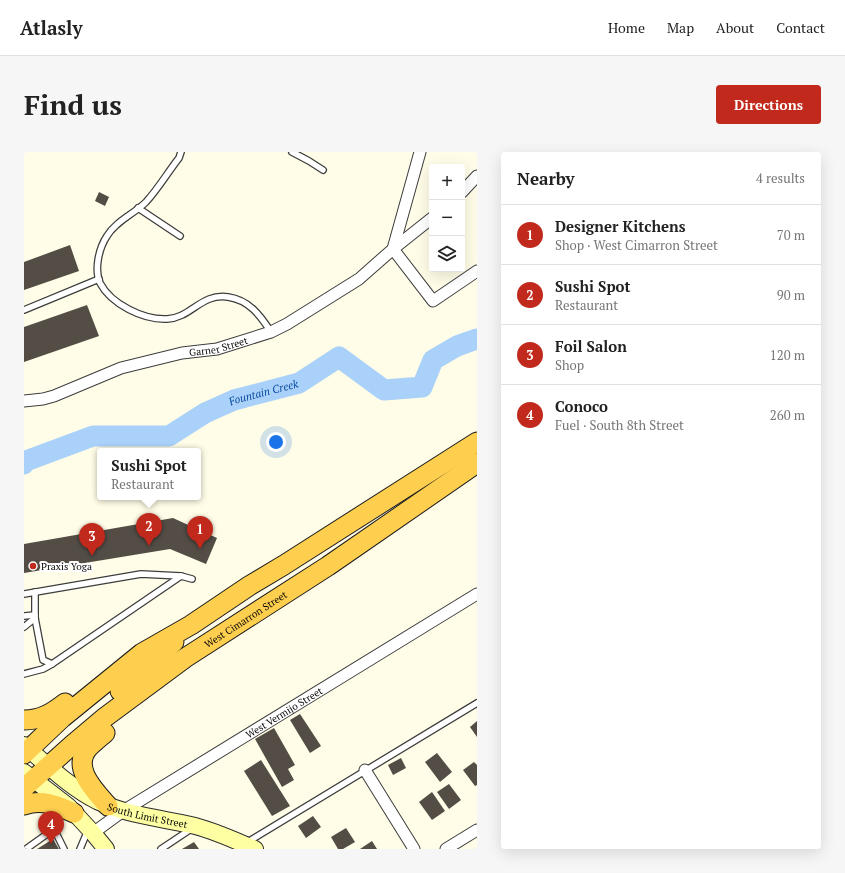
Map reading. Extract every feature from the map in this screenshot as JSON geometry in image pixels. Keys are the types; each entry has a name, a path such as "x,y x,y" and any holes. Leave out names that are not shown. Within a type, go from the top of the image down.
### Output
{"highway":[{"path":"27,780 34,755 62,718 132,660 156,644 191,625 243,590 477,442"},
{"name":"West Cimarron Street","path":"34,755 104,718 185,658 328,566 477,463"},
{"path":"34,755 58,743 144,672 191,625"},
{"path":"115,808 90,784 85,776 82,765 84,753 155,690 185,658"},
{"path":"24,720 42,718 52,713 117,662 132,660"},
{"path":"24,805 36,802 46,803 74,812"}],"main road":[{"name":"South Limit Street","path":"34,755 86,795 115,808 141,816 195,826 214,832 245,847"},
{"path":"27,780 68,806 91,830 106,849"}],"street":[{"path":"420,152 393,249 433,301 477,271"},
{"path":"465,189 477,176"},
{"name":"Garner Street","path":"24,401 54,396 121,368 182,353 217,349 271,332 287,324 359,279 429,220"},
{"name":"West Vermijo Street","path":"91,830 115,808 477,594"},
{"path":"365,770 414,849"},
{"path":"446,849 477,830"}],"lane":[{"path":"181,152 146,201 117,224 107,235 100,250 98,268 100,282 114,300 127,308 154,319 175,318 183,315 210,298 228,297 247,303 260,316 271,332"},
{"path":"292,152 323,170"},
{"path":"138,208 180,236"},
{"path":"24,310 99,279"},
{"path":"24,594 142,574 192,578"},
{"path":"24,674 43,669 52,664 181,576"},
{"path":"35,592 35,617 43,660 52,664"},
{"path":"24,616 35,617"},
{"path":"24,627 35,617"},
{"path":"245,847 365,770 477,703"},
{"path":"161,849 195,826"},
{"path":"26,849 54,829 64,849"},
{"path":"80,849 91,830"}],"building":[{"path":"99,192 109,197 105,206 95,201"},
{"path":"70,245 79,271 24,290 24,262"},
{"path":"87,305 99,336 24,362 24,327"},
{"path":"173,518 217,538 206,564 170,549 24,573 24,544"},
{"path":"300,714 321,746 310,753 290,720"},
{"path":"477,721 477,737 470,727"},
{"path":"274,728 295,765 288,769 294,780 282,787 255,739"},
{"path":"437,753 452,772 440,782 425,762"},
{"path":"401,758 406,768 393,775 388,765"},
{"path":"261,760 290,806 272,816 244,771"},
{"path":"474,762 477,765 477,785 475,786 463,770"},
{"path":"449,784 461,800 449,809 437,792"},
{"path":"432,792 445,811 432,820 419,802"},
{"path":"313,816 321,827 306,838 298,826"},
{"path":"346,828 355,842 343,849 338,849 331,837"},
{"path":"53,839 59,849 37,849"},
{"path":"372,841 377,849 360,849"},
{"path":"194,842 199,849 182,849"}],"waterway":[{"name":"Fountain Creek","path":"24,464 26,461 93,436 169,436 205,413 234,400 299,383 339,357 384,390 422,387 433,360 457,346 477,339"}],"place":[{"name":"Sushi Spot","path":"149,546"},
{"name":"Designer Kitchens","path":"200,549"},
{"name":"Foil Salon","path":"92,556"},
{"name":"Praxis Yoga","path":"33,566"},
{"name":"Conoco","path":"51,844"}]}
